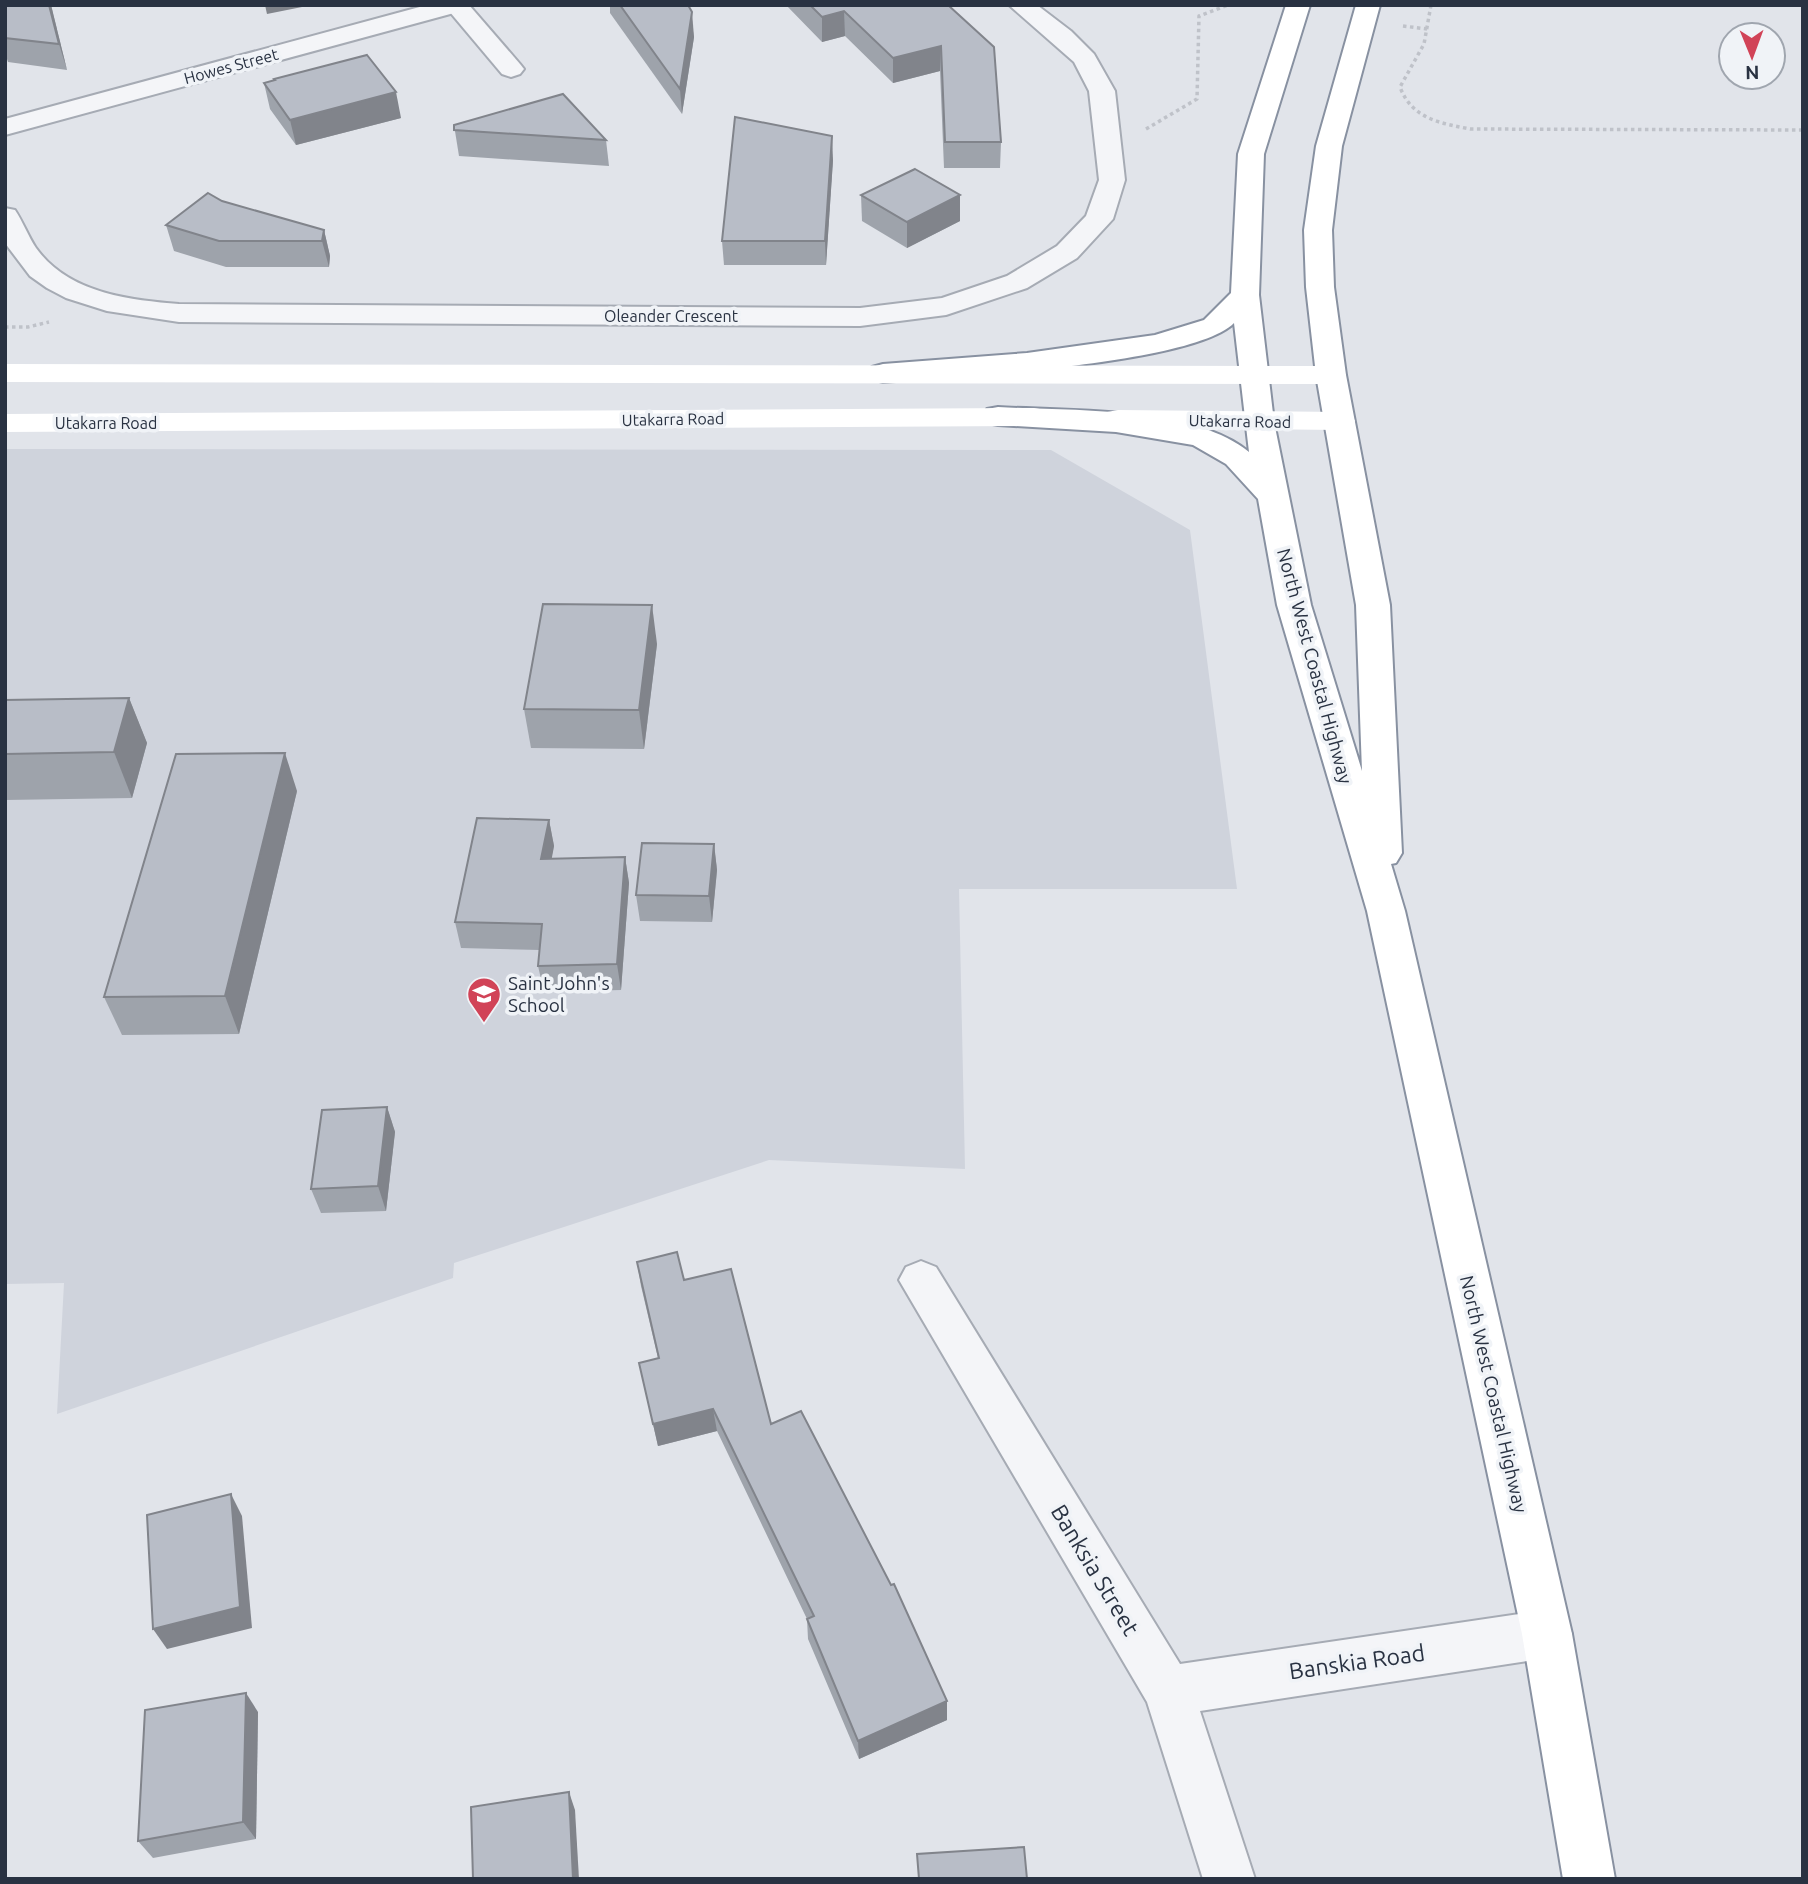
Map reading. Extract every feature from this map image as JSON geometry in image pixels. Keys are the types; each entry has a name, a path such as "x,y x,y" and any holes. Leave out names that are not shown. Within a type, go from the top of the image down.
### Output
{"main road":[{"name":"North West Coastal Highway","path":"1297,5 1251,154 1245,295 1259,422 1270,492 1294,605 1386,911 1547,1634 1589,1879"},
{"name":"North West Coastal Highway","path":"1368,5 1329,146 1318,230 1320,287 1331,375 1373,605 1386,911"},
{"path":"884,373 1027,362 1159,343 1214,326 1245,295"},
{"path":"5,373 1331,375"},
{"path":"998,416 1157,427 1207,439 1238,458 1270,492"},
{"name":"Utakarra Road","path":"5,423 998,416 1259,422 1340,421"}],"street":[{"path":"456,5 511,69"},
{"name":"Howes Street","path":"5,127 456,5"},
{"name":"Oleander Crescent","path":"5,216 27,255 54,279 89,297 132,309 193,313 860,317 946,306 1017,282 1067,252 1099,219 1112,180 1102,91 1085,59 1021,5"},
{"name":"Banksia Street","path":"921,1280 1168,1691 1229,1879"},
{"name":"Banskia Road","path":"1168,1691 1547,1634"}],"path":[{"path":"1139,130 1146,129 1197,99 1199,16 1228,5"},
{"path":"1432,5 1424,44 1400,87 1404,102 1427,121 1470,130 1803,130"},
{"path":"1402,26 1426,29"},
{"path":"5,327 28,327 58,320"}],"shaded area":[{"name":"Saint John's School","path":"5,449 1051,450 1190,530 1237,889 959,889 965,1169 769,1160 454,1263 453,1278 57,1414 64,1283 5,1284"}],"building":[{"path":"5,5 49,5 59,44 5,38"},
{"path":"620,5 688,5 692,12 680,89"},
{"path":"810,5 948,5 994,47 1001,142 945,142 941,46 893,58 844,11 822,17"},
{"path":"367,55 396,92 290,120 264,83 274,79"},
{"path":"563,94 606,140 454,130 454,125"},
{"path":"735,117 832,136 825,241 722,241"},
{"path":"915,169 960,195 907,222 861,195"},
{"path":"208,193 222,201 324,230 322,241 219,241 166,225"},
{"path":"543,604 652,605 639,710 524,709"},
{"path":"129,698 114,752 5,754 5,700"},
{"path":"285,753 225,996 104,997 176,754"},
{"path":"477,818 549,820 541,859 625,857 617,964 538,966 542,924 455,922"},
{"path":"642,843 714,844 709,896 636,895"},
{"path":"387,1107 378,1186 311,1189 322,1110"},
{"path":"677,1252 684,1280 731,1269 771,1424 801,1411 891,1585 894,1584 947,1701 858,1741 807,1619 814,1616 713,1409 653,1424 639,1363 659,1358 637,1262"},
{"path":"231,1494 240,1607 153,1629 147,1515"},
{"path":"246,1693 243,1822 138,1841 145,1710"},
{"path":"569,1792 573,1879 473,1879 471,1807"},
{"path":"1024,1847 1027,1879 919,1879 917,1854"}],"place":[{"name":"Saint John's School","path":"484,1024"}]}
